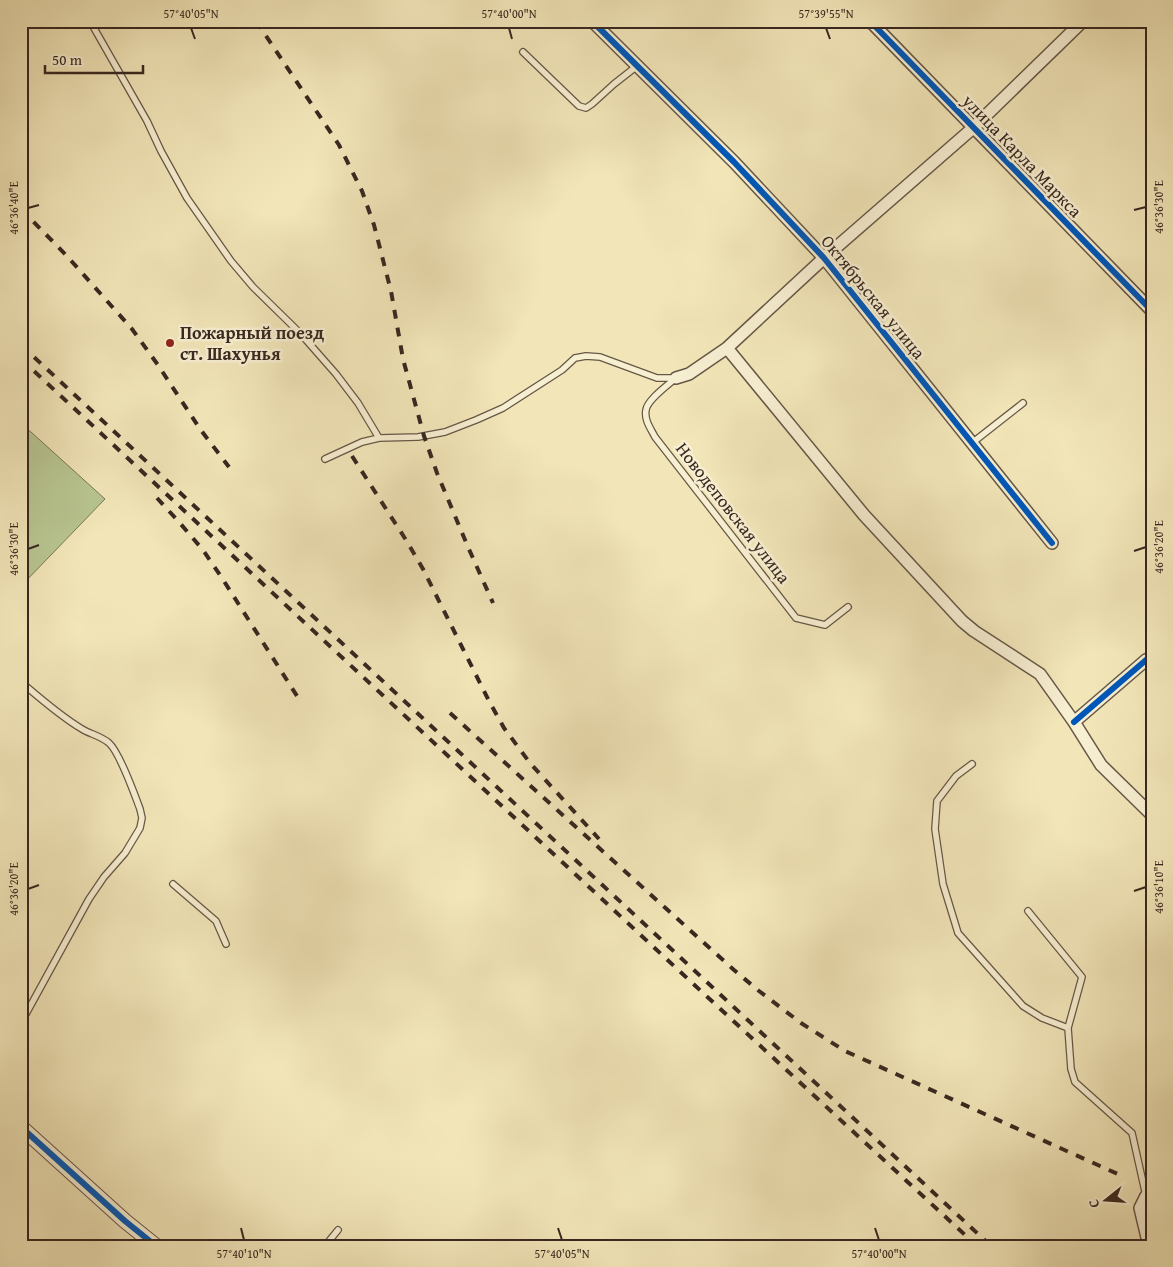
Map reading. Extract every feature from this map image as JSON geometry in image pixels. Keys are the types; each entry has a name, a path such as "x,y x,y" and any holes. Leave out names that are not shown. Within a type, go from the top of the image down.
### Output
{"street":[{"name":"Октябрьская улица","path":"592,21 734,162 824,258 1052,543"},
{"name":"улица Карла Маркса","path":"870,21 1152,311"},
{"path":"676,378 688,374 727,348 824,258 973,128 1083,21"},
{"path":"727,348 864,516 962,621 974,631 1040,674 1102,765 1152,815"},
{"path":"1074,722 1146,660 1152,657"},
{"path":"21,1127 114,1211 156,1246"},
{"path":"1149,1194 1140,1208 1149,1246"}],"lane":[{"path":"90,21 187,198 253,287 300,333 336,374 358,403 378,438"},
{"path":"500,21 508,26 516,25 523,21"},
{"path":"522,52 579,106 586,108 637,66"},
{"path":"325,459 362,442 378,438 418,437 445,432 476,420 503,408 562,370 575,358 586,356 600,357 657,378 676,378"},
{"name":"Новодеповская улица","path":"676,378 650,402 646,410 646,418 656,437 796,618 825,625 848,607"},
{"path":"972,443 1023,403"},
{"path":"21,682 51,708 83,730 109,743 116,753 142,818 140,828 125,853 104,877 89,899 21,1023"},
{"path":"972,764 956,776 937,801 935,828 943,884 958,933 1023,1006 1042,1018 1068,1028"},
{"path":"173,884 216,921 226,944"},
{"path":"1028,911 1082,977 1068,1028 1071,1070 1076,1082 1132,1133 1149,1194"},
{"path":"326,1246 338,1230"}],"green space":[{"path":"21,425 105,499 21,586"}],"railway":[{"path":"256,21 339,145 362,191 374,225 391,291 403,359 424,436 437,473 493,603"},
{"path":"21,209 66,255 132,329 200,429 229,467"},
{"path":"21,345 991,1246"},
{"path":"21,359 977,1246"},
{"path":"352,456 423,569 504,728 530,763 599,839"},
{"path":"157,498 203,550 297,696"},
{"path":"450,713 734,970 801,1023 845,1051 1120,1175"}],"cycle path":[{"path":"592,21 734,162 824,258 1052,543"},
{"path":"870,21 1152,311"},
{"path":"1074,722 1146,660 1152,657"},
{"path":"21,1127 125,1221 156,1246"}],"place":[{"name":"Пожарный поезд ст. Шахунья","path":"170,343"}]}
